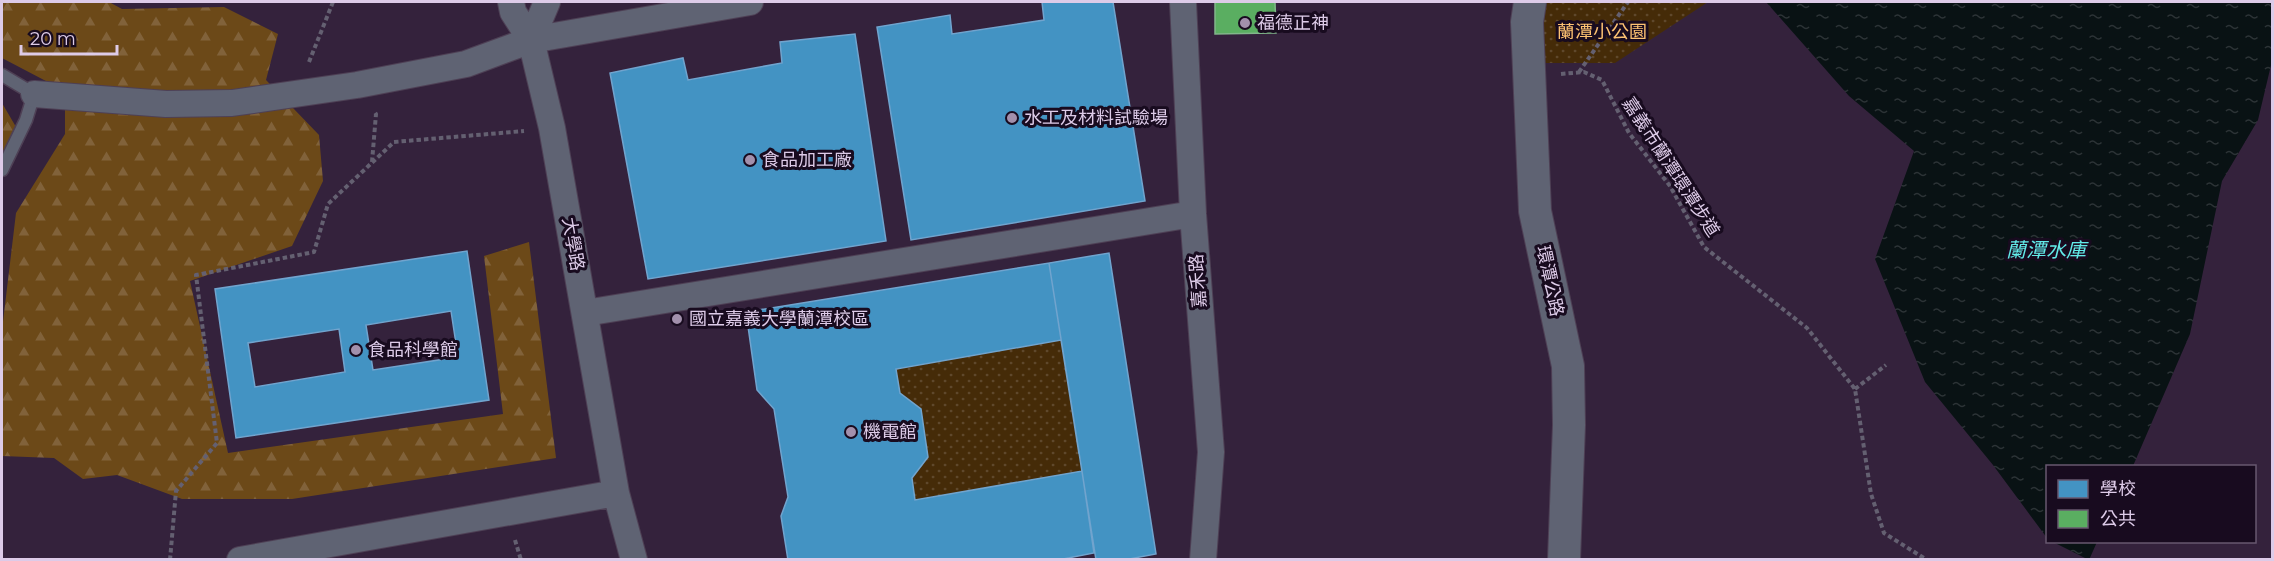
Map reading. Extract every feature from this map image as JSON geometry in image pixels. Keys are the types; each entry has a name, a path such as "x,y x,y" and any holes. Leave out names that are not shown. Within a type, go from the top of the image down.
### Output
{"street":[{"name":"大學路","path":"511,2 513,12 531,40 552,128 616,493 634,560"},
{"path":"531,40 547,2"},
{"path":"34,94 166,104 232,102 357,85 466,64 531,40 750,2"},
{"name":"嘉禾路","path":"1183,2 1193,214 1211,452 1203,560"},
{"name":"環潭公路","path":"1530,2 1527,22 1535,211 1568,366 1569,425 1563,560"},
{"path":"585,313 1193,214"},
{"path":"240,560 616,493"}],"lane":[{"path":"2,75 34,94 26,120 2,170"}],"path":[{"path":"297,93 333,2"},
{"name":"嘉義市蘭潭環潭步道","path":"1628,2 1581,73 1602,80 1629,133 1670,186 1704,247 1807,328 1856,389"},
{"path":"357,85 376,114 372,162"},
{"path":"171,560 176,491 216,443 196,275 314,252 328,204 394,142 552,128"},
{"path":"1886,365 1856,389 1871,494 1884,533 1927,560"}],"green space":[{"path":"2,2 109,2 122,9 224,7 278,34 266,80 319,135 323,181 292,246 190,281 228,453 503,414 484,256 529,242 556,458 292,499 182,499 117,475 83,479 54,458 2,456 2,330 16,213 65,134 65,91 2,58"},
{"name":"蘭潭小公園","path":"1546,2 1708,2 1615,63 1536,63"},
{"path":"2,103 16,127 2,162"},
{"path":"1061,340 1082,471 915,500 912,478 928,457 921,410 900,393 896,369"}],"water":[{"name":"蘭潭水庫","path":"1766,2 2272,2 2272,61 2258,120 2222,181 2190,334 2133,465 2046,465 2046,537 1993,465 1925,382 1875,259 1914,151 1849,96"},
{"path":"2055,543 2097,543 2089,560"}],"building: 學校":[{"name":"水工及材料試驗場","path":"1042,2 1113,2 1145,201 911,240 877,27 950,15 952,34 1044,20"},
{"name":"食品加工廠","path":"855,34 886,241 648,279 610,73 683,58 688,80 782,63 780,42"},
{"name":"食品科學館","path":"467,251 489,400 236,438 215,289","holes":["451,311 458,357 373,370 366,325","339,329 345,372 255,387 248,343"]},
{"path":"1109,253 1156,554 1124,560 1096,560 1049,263"},
{"name":"機電館","path":"1049,263 1079,454 1061,340 896,369 900,393 921,409 928,457 912,478 915,500 1082,471 1094,553 1058,560 788,560 781,516 788,497 774,409 757,390 746,312"}],"building: 公共":[{"name":"福德正神","path":"1215,2 1275,2 1276,33 1215,34"}],"place":[{"name":"福德正神","path":"1245,23"},
{"name":"水工及材料試驗場","path":"1012,118"},
{"name":"食品加工廠","path":"750,160"},
{"name":"國立嘉義大學蘭潭校區","path":"677,319"},
{"name":"食品科學館","path":"356,350"},
{"name":"機電館","path":"851,432"}]}
